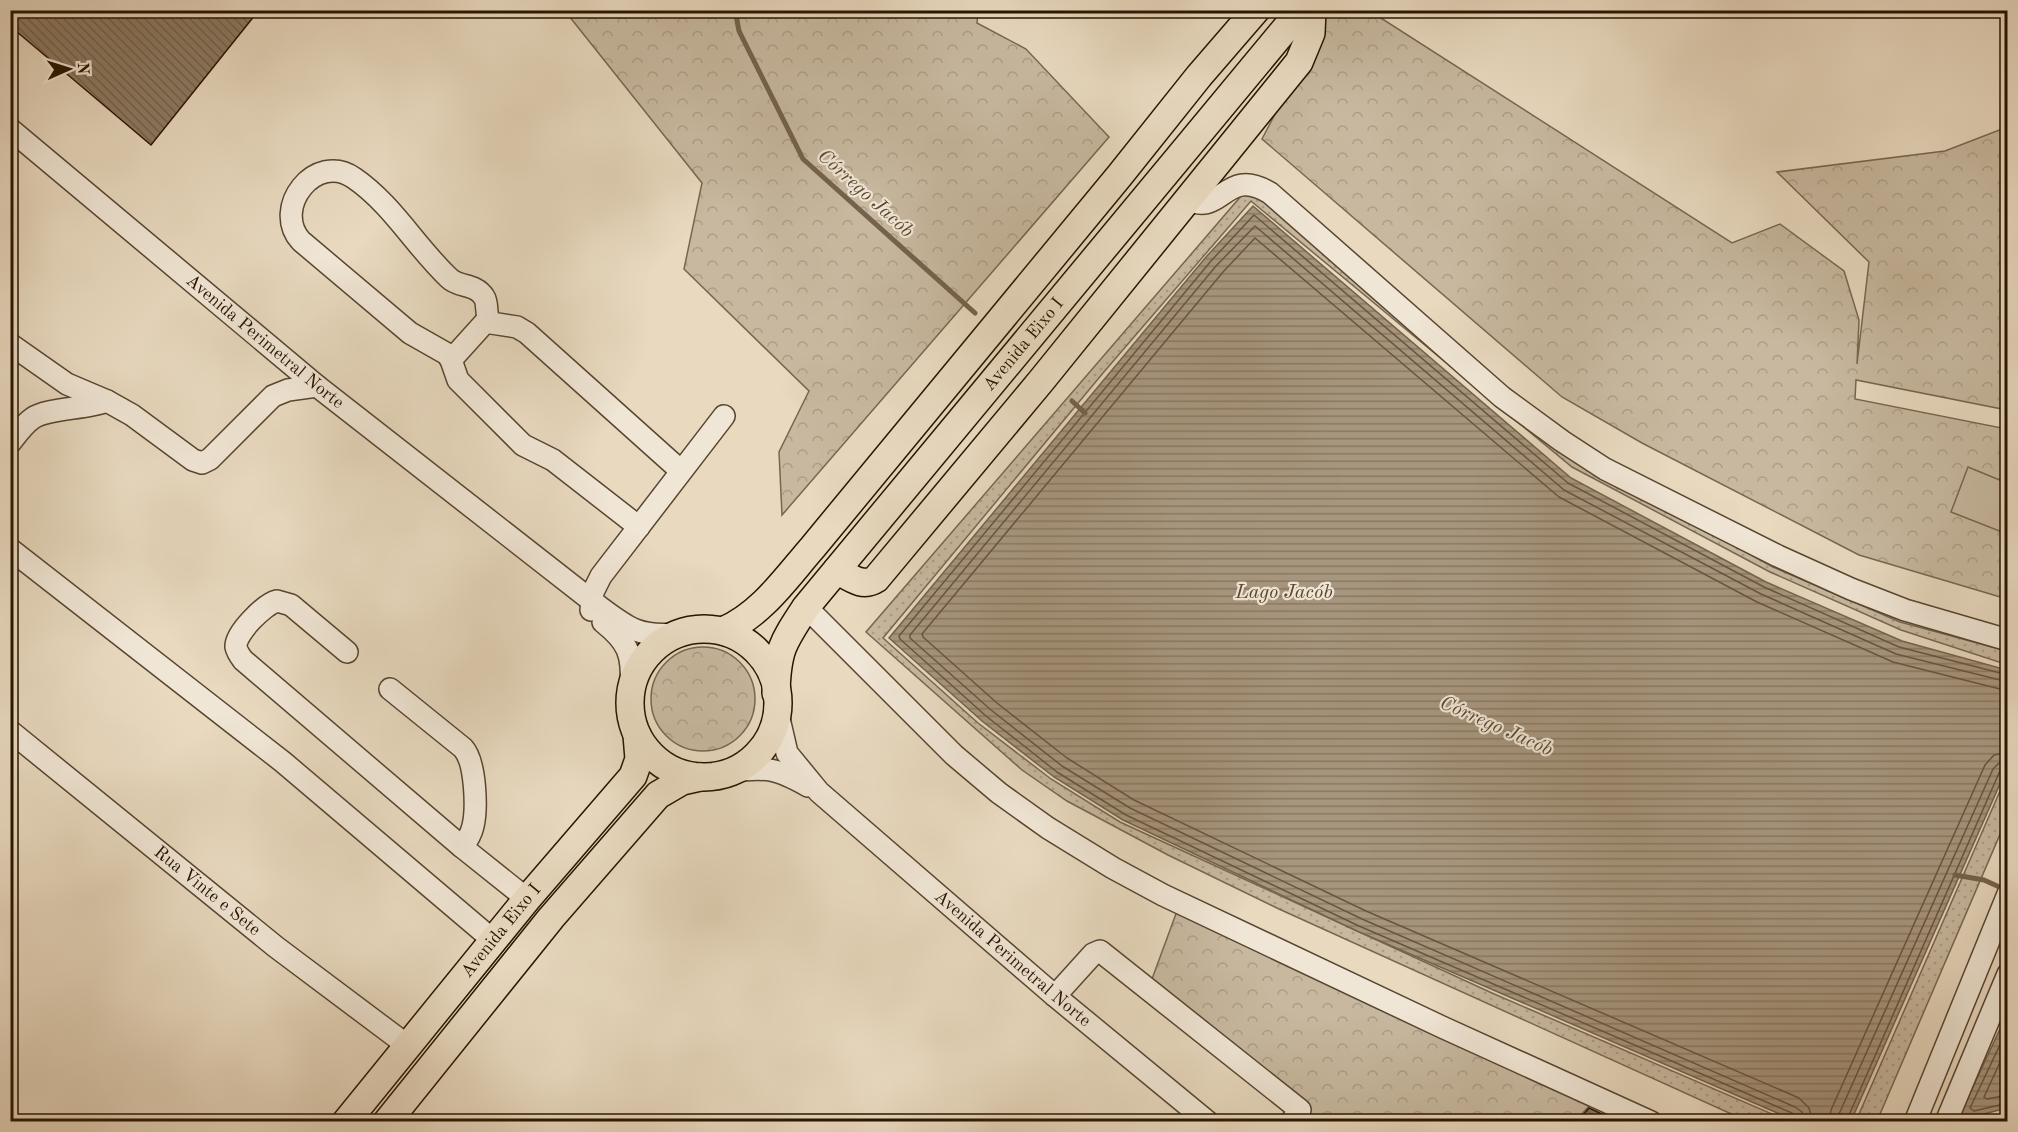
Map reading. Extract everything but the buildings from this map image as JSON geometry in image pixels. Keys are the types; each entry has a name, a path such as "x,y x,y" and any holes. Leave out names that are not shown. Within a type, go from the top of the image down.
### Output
{"main road":[{"name":"Avenida Eixo I","path":"723,632 749,617 798,564 1120,175 1199,76 1256,10"},
{"name":"Avenida Eixo I","path":"776,701 778,655 806,607 1301,10"},
{"path":"837,570 858,582 866,583 876,579 1041,381 1299,62 1311,33 1312,10"},
{"path":"700,629 723,632 739,638 764,660 772,675 776,701 774,728 764,748 755,759 731,771 716,776 700,777 677,772 659,763 643,746 637,735 630,711 631,686 647,654 676,634 700,629"},
{"name":"Avenida Eixo I","path":"346,1122 527,899 633,776 639,759 637,735"},
{"name":"Avenida Eixo I","path":"387,1122 551,918 658,795 682,781 700,777"}],"street":[{"name":"Avenida Perimetral Norte","path":"10,129 317,386 524,546 591,605 623,640 630,654 631,686"},
{"path":"639,527 553,460 523,444 458,380 451,360 440,349 410,333 296,236 290,220 291,207 305,182 313,175 333,170 346,173 356,179 395,216 450,280 472,286 479,292 485,301 489,320 496,324 517,327 527,333 681,471"},
{"path":"1188,199 1204,205 1237,185 1260,187 1270,193 1502,397 1554,436 1605,469 1768,551 1851,589 1905,610 2007,639"},
{"path":"451,360 489,320"},
{"path":"10,344 67,384 107,401 141,421 193,460 202,463 210,459 273,396 288,390 317,386"},
{"path":"10,443 25,424 34,417 107,401"},
{"path":"591,605 601,576 724,416"},
{"path":"10,549 283,762 494,942"},
{"path":"347,652 291,605 278,601 265,607 241,633 236,647 243,660 462,847 527,899"},
{"name":"Avenida Perimetral Norte","path":"591,605 634,630 653,635 676,634"},
{"path":"806,607 954,755 999,793 1048,828 1113,868 1163,895 1442,1028 1651,1122"},
{"path":"390,689 463,748 470,758 475,816 470,836 462,847"},
{"name":"Avenida Perimetral Norte","path":"776,701 787,753 819,792 1055,996 1208,1122"},
{"name":"Rua Vinte e Sete","path":"10,732 276,947 408,1046"},
{"name":"Avenida Perimetral Norte","path":"731,771 771,768 819,792"},
{"path":"1915,1122 2007,894"},
{"path":"1055,996 1093,954 1100,951 1300,1110 1292,1122"},
{"path":"1946,1122 2007,974"}],"green space":[{"path":"565,11 978,11 977,23 1026,49 1109,137 782,515 779,452 809,391 684,269 702,183"},
{"path":"1329,11 1370,11 1732,243 1780,224 1844,271 1859,320 1857,364 1869,262 1777,172 1945,151 2007,127 2007,410 1856,380 1855,399 2007,429 2007,599 1859,555 1642,443 1562,397 1262,139"},
{"path":"1255,191 1578,460 1773,567 1900,622 2007,651 2008,665 1901,630 1770,572 1572,467 1251,201 1103,373 883,638 978,723 1051,779 1120,822 1492,993 1788,1121 1749,1122 1279,909 1168,855 1067,801 1022,770 866,632 1242,195"},
{"path":"1968,467 2007,483 2007,534 1951,512"},
{"path":"703,647 723,651 740,662 751,679 755,699 751,719 740,736 723,747 703,751 683,747 666,736 655,719 651,699 655,679 666,662 683,651"},
{"path":"2007,775 2007,818 1877,1121 1856,1121"},
{"path":"1177,911 1596,1099 1575,1121 1290,1121 1292,1117 1145,998"}],"water":[{"name":"Lago Jacób","path":"1253,206 1571,478 1766,582 1902,641 2007,670 2007,768 1851,1121 1796,1121 1357,931 1123,820 1054,777 982,721 889,638 1206,257"},
{"path":"2007,1014 2007,1108 1957,1121"}],"waterway":[{"name":"Córrego Jacób","path":"735,10 739,31 803,159 975,313"},
{"name":"Córrego Jacób","path":"1072,401 1085,413"},
{"name":"Córrego Jacób","path":"1955,875 1984,880 2006,890"}]}
